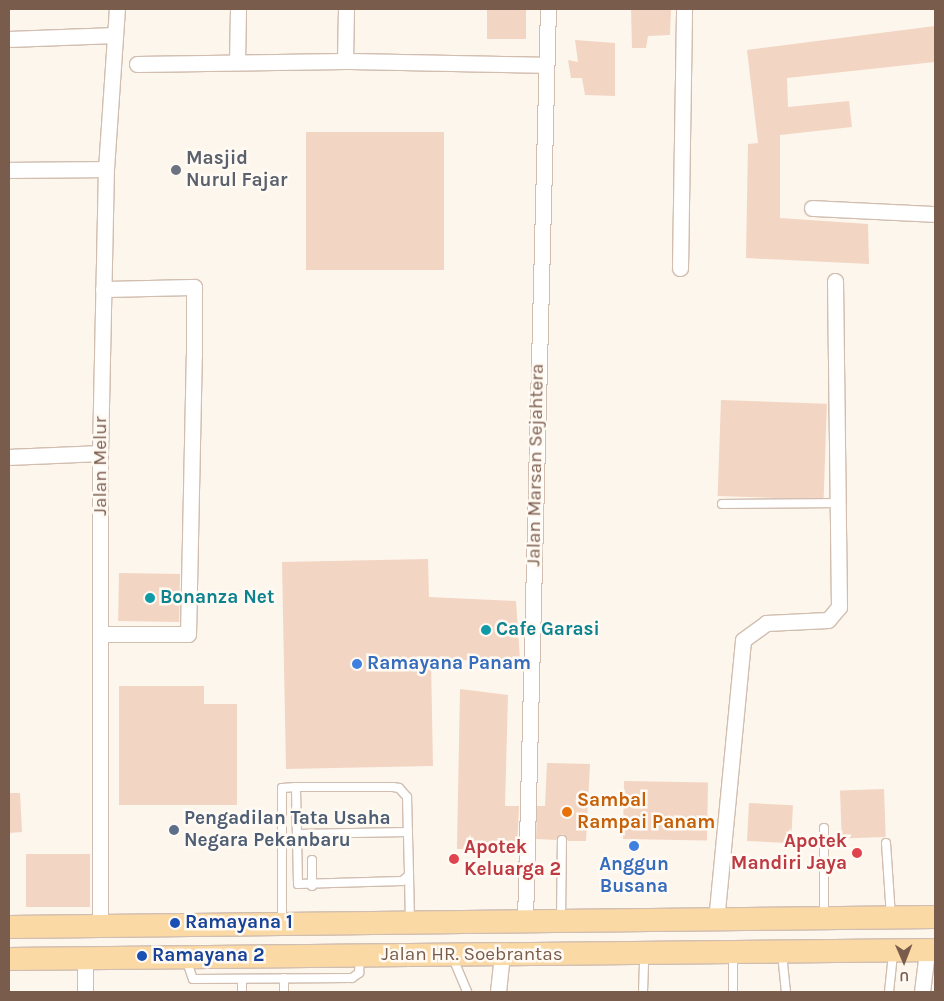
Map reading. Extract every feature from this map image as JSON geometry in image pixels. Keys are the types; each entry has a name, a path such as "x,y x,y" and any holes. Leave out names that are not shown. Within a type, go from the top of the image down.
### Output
{"main road":[{"name":"Jalan HR. Soebrantas","path":"9,926 282,922 716,921 930,917"},
{"path":"930,917 931,950"},
{"path":"835,918 845,950"},
{"name":"Jalan HR. Soebrantas","path":"9,959 186,955 644,955 931,950"}],"street":[{"name":"Jalan Melur","path":"100,924 100,453 106,169 117,9"},
{"path":"237,62 238,9"},
{"path":"345,61 346,9"},
{"name":"Jalan Marsan Sejahtera","path":"525,921 548,9"},
{"path":"680,268 684,9"},
{"path":"9,39 115,35"},
{"path":"136,64 345,61 546,65"},
{"path":"9,170 106,169"},
{"path":"812,208 935,214"},
{"path":"716,921 739,652 743,640 766,623 828,620 836,615 841,594 835,281"},
{"path":"100,634 188,634 194,355 194,287 104,289"},
{"path":"9,457 100,453"},
{"path":"922,992 931,950"},
{"path":"498,992 502,954"},
{"path":"85,956 85,992"}],"lane":[{"path":"722,504 839,503"},
{"path":"296,787 298,884 312,886 402,881 409,875"},
{"path":"282,922 282,790 296,787 399,788 407,797 410,922"},
{"path":"824,828 835,918"},
{"path":"297,834 408,832"},
{"path":"561,921 562,840"},
{"path":"886,843 891,918"},
{"path":"312,860 312,886"},
{"path":"889,992 894,950"},
{"path":"733,952 733,992"},
{"path":"782,952 786,992"},
{"path":"451,954 467,992"},
{"path":"186,955 187,971 193,979 352,978 359,973 360,955"},
{"path":"644,955 644,992"},
{"path":"242,978 242,992"},
{"path":"284,978 284,992"}],"building":[{"path":"487,9 526,9 526,39 487,39"},
{"path":"631,9 671,9 670,35 648,36 646,48 632,48"},
{"path":"935,26 935,62 787,78 788,107 849,101 852,127 780,135 780,218 868,224 869,264 746,258 748,144 758,143 747,50"},
{"path":"575,40 615,43 615,96 585,95 582,78 571,78 568,60 578,62"},
{"path":"306,132 444,132 444,270 306,270"},
{"path":"721,400 827,404 824,500 718,496"},
{"name":"Ramayana Panam","path":"428,559 429,597 516,601 520,660 431,660 433,766 286,769 282,562"},
{"name":"Bonanza Net","path":"119,573 180,574 179,622 118,621"},
{"path":"119,686 204,686 204,704 237,704 237,805 119,805"},
{"path":"460,689 508,695 505,806 519,806 517,850 457,849"},
{"path":"547,763 590,764 586,841 568,841 563,834 556,840 536,839 537,806 545,806"},
{"path":"624,781 708,782 707,840 623,839"},
{"path":"884,789 886,837 842,839 840,791"},
{"path":"9,793 20,793 22,832 9,833"},
{"path":"749,803 793,805 791,843 747,841"},
{"path":"26,854 90,854 90,907 26,907"}],"place":[{"name":"Masjid Nurul Fajar","path":"176,170"},
{"name":"Bonanza Net","path":"150,598"},
{"name":"Cafe Garasi","path":"486,630"},
{"name":"Ramayana Panam","path":"357,664"},
{"name":"Sambal Rampai Panam","path":"567,812"},
{"name":"Pengadilan Tata Usaha Negara Pekanbaru","path":"174,830"},
{"name":"Anggun Busana","path":"634,846"},
{"name":"Apotek Mandiri Jaya","path":"857,853"},
{"name":"Apotek Keluarga 2","path":"454,859"},
{"name":"Ramayana 1","path":"175,923"},
{"name":"Ramayana 2","path":"142,956"}]}
